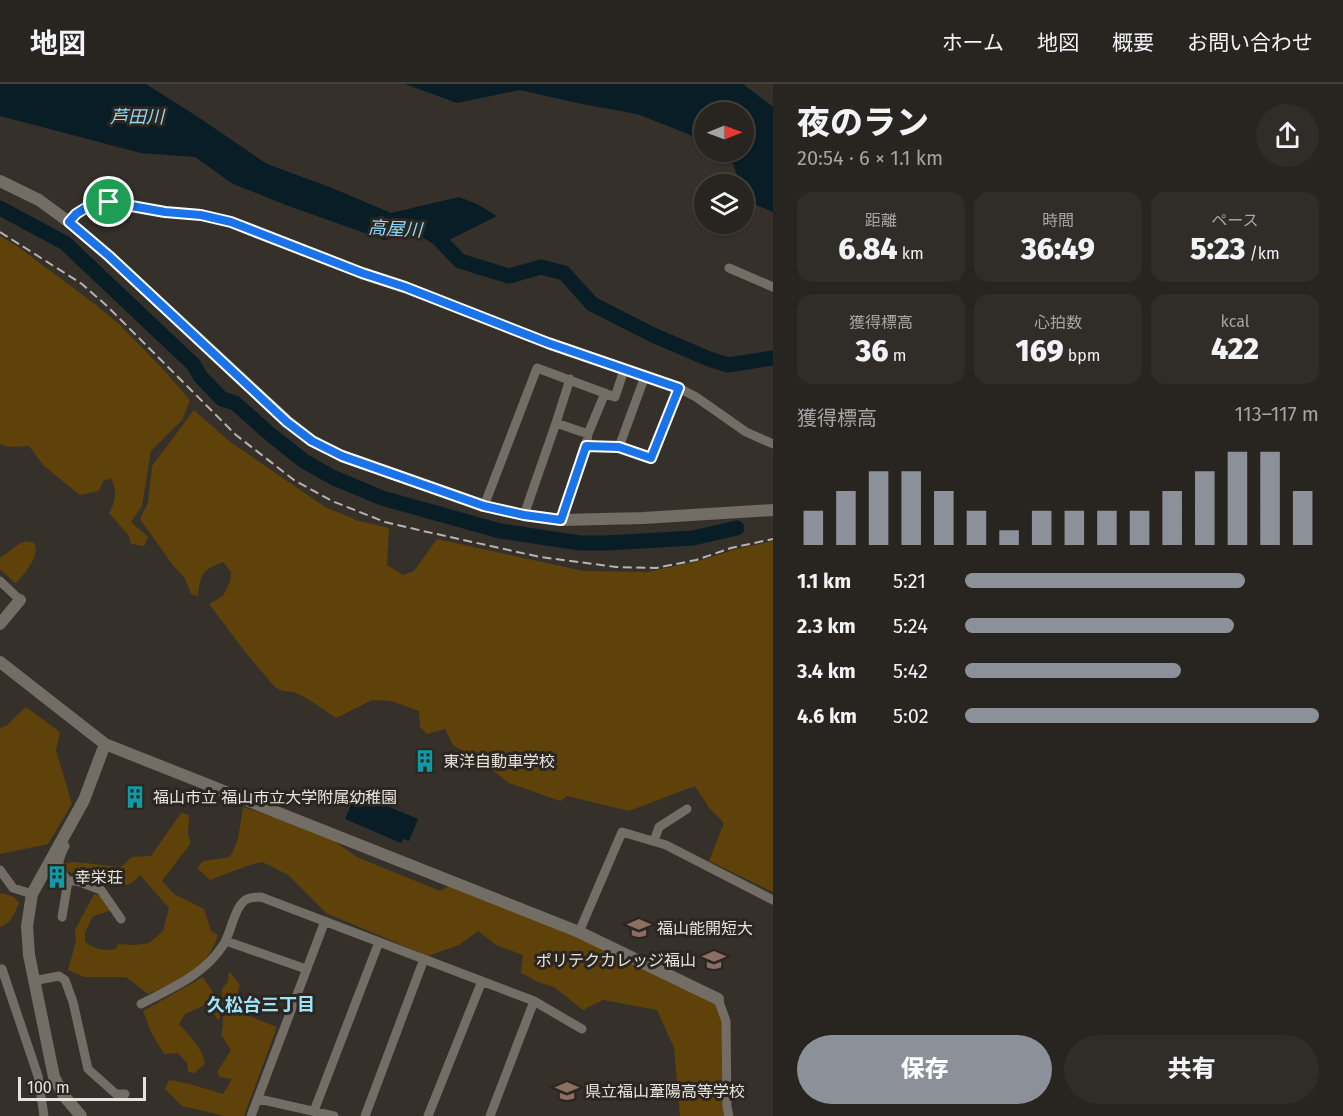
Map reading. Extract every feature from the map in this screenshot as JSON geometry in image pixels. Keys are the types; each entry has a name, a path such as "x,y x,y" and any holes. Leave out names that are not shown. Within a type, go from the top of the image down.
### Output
{"street":[{"path":"0,181 39,200 69,222 109,256 287,422 312,441 342,456 484,506 561,520 643,518 773,510"},
{"path":"69,222 76,214 95,202 201,215 231,222 548,343 679,388 696,397 746,432 773,444"},
{"path":"729,268 773,286"},
{"path":"484,506 537,368 615,397 624,370"},
{"path":"619,447 645,376"},
{"path":"524,515 570,379"},
{"path":"586,446 619,447 651,458 679,388"},
{"path":"561,520 588,434 605,393"},
{"path":"556,423 588,434"},
{"path":"0,581 20,600 0,624"},
{"path":"0,662 105,744 579,933 718,999 726,1021 729,1116"},
{"path":"81,1116 64,1096 54,1077 28,955 27,926 32,894 84,800 105,744"},
{"path":"654,842 659,827 687,809"},
{"path":"579,933 622,832 666,845 773,900"},
{"path":"64,837 68,840 58,859 59,869 68,880 101,890 121,919"},
{"path":"0,870 13,888 32,894"},
{"path":"62,917 68,880"},
{"path":"141,1004 205,967 226,941 242,902 249,897 261,897 534,1001 582,1029"},
{"path":"251,1116 325,921"},
{"path":"226,941 306,969"},
{"path":"314,1112 379,942"},
{"path":"365,1116 424,959"},
{"path":"0,969 2,969 38,1076 44,1116"},
{"path":"33,981 59,976 65,980 73,1002 88,1069 116,1094 125,1094"},
{"path":"428,1116 482,981"},
{"path":"490,1116 534,1001"},
{"path":"258,1099 334,1116"}],"shaded area":[{"path":"0,236 17,246 119,324 190,400 182,420 151,451 142,506 131,522 148,537 144,546 131,544 129,536 109,513 115,496 111,478 103,481 99,491 80,495 44,466 29,446 8,447 0,444"},
{"path":"194,410 229,441 325,507 359,521 389,528 387,565 403,575 414,571 437,539 583,571 648,572 773,541 773,892 709,861 724,823 710,809 695,786 629,811 567,796 560,801 509,783 478,759 453,745 445,729 427,734 420,727 419,711 391,701 372,700 336,718 308,699 275,687 209,604 223,596 230,581 231,572 223,562 203,574 198,596 191,594 185,578 172,564 140,519 148,503 152,466"},
{"path":"26,541 34,543 35,554 31,565 16,584 0,569 0,558"},
{"path":"26,707 60,732 56,750 72,804 48,844 0,854 0,728 6,726"},
{"path":"243,807 321,832 357,857 440,891 449,886 578,934 715,1000 723,1022 726,1116 680,1116 674,1048 657,1010 603,1000 583,1010 554,987 521,973 523,955 496,945 478,931 459,945 428,956 326,913 288,875 262,862 210,880 197,868 203,861 230,857 238,839"},
{"path":"181,813 189,815 188,835 191,843 162,881 174,894 204,909 211,931 218,935 207,957 181,978 148,994 126,977 84,977 68,970 76,941 75,930 94,894 104,895 113,910 93,916 85,933 85,942 100,949 116,949 118,944 149,943 163,931 169,908 140,875 129,884 115,886 87,879 65,870 65,863 121,867 132,857 151,856"},
{"path":"0,894 14,897 19,903 10,920 0,927"},
{"path":"229,971 240,985 236,1000 239,1012 277,1027 244,1116 225,1116 182,1106 165,1089 169,1080 223,1094 232,1079 220,1077 217,1072 231,1050 221,1035 223,1027 222,989 228,981"},
{"path":"203,977 214,994 220,1018 218,1020 207,1004 185,1014 179,1024 195,1042 205,1064 194,1073 188,1072 187,1063 178,1053 164,1054 151,1032 143,1011"}],"water":[{"name":"芦田川","path":"0,84 146,84 267,164 391,213 459,197 497,216 437,246 417,234 384,240 233,184 195,157 141,153 0,116"},
{"path":"405,84 743,84 773,107 773,212 754,204 754,174 736,174 730,162 754,162 754,102 694,102 694,138 637,114 520,90 457,103"},
{"path":"356,793 418,819 409,841 403,839 401,843 345,819"}],"waterway":[{"path":"0,208 65,243 194,365 200,376 222,399 235,403 304,461 332,477 382,498 500,531 580,543 693,538 737,528"},
{"name":"高屋川","path":"431,231 460,261 509,276 541,267 564,273 592,304 653,335 709,359 728,365 773,358"}],"railway":[{"path":"0,232 82,284 236,435 294,480 332,501 385,522 423,531 540,557 616,567 656,568 696,560 731,548 773,539"}],"place":[{"name":"東洋自動車学校","path":"425,761"},
{"name":"福山市立 福山市立大学附属幼稚園","path":"135,797"},
{"name":"幸栄荘","path":"57,877"},
{"name":"福山能開短大","path":"639,928"},
{"name":"ポリテクカレッジ福山","path":"714,960"},
{"name":"県立福山葦陽高等学校","path":"567,1091"}],"district":[{"name":"久松台三丁目","path":"261,1005"}],"route":[{"path":"95,202 109,202 165,212 201,215 231,222 548,343 679,388 651,458 619,447 586,446 561,520 484,506 342,456 312,441 287,422 109,256 69,222 76,214 95,202"}]}
